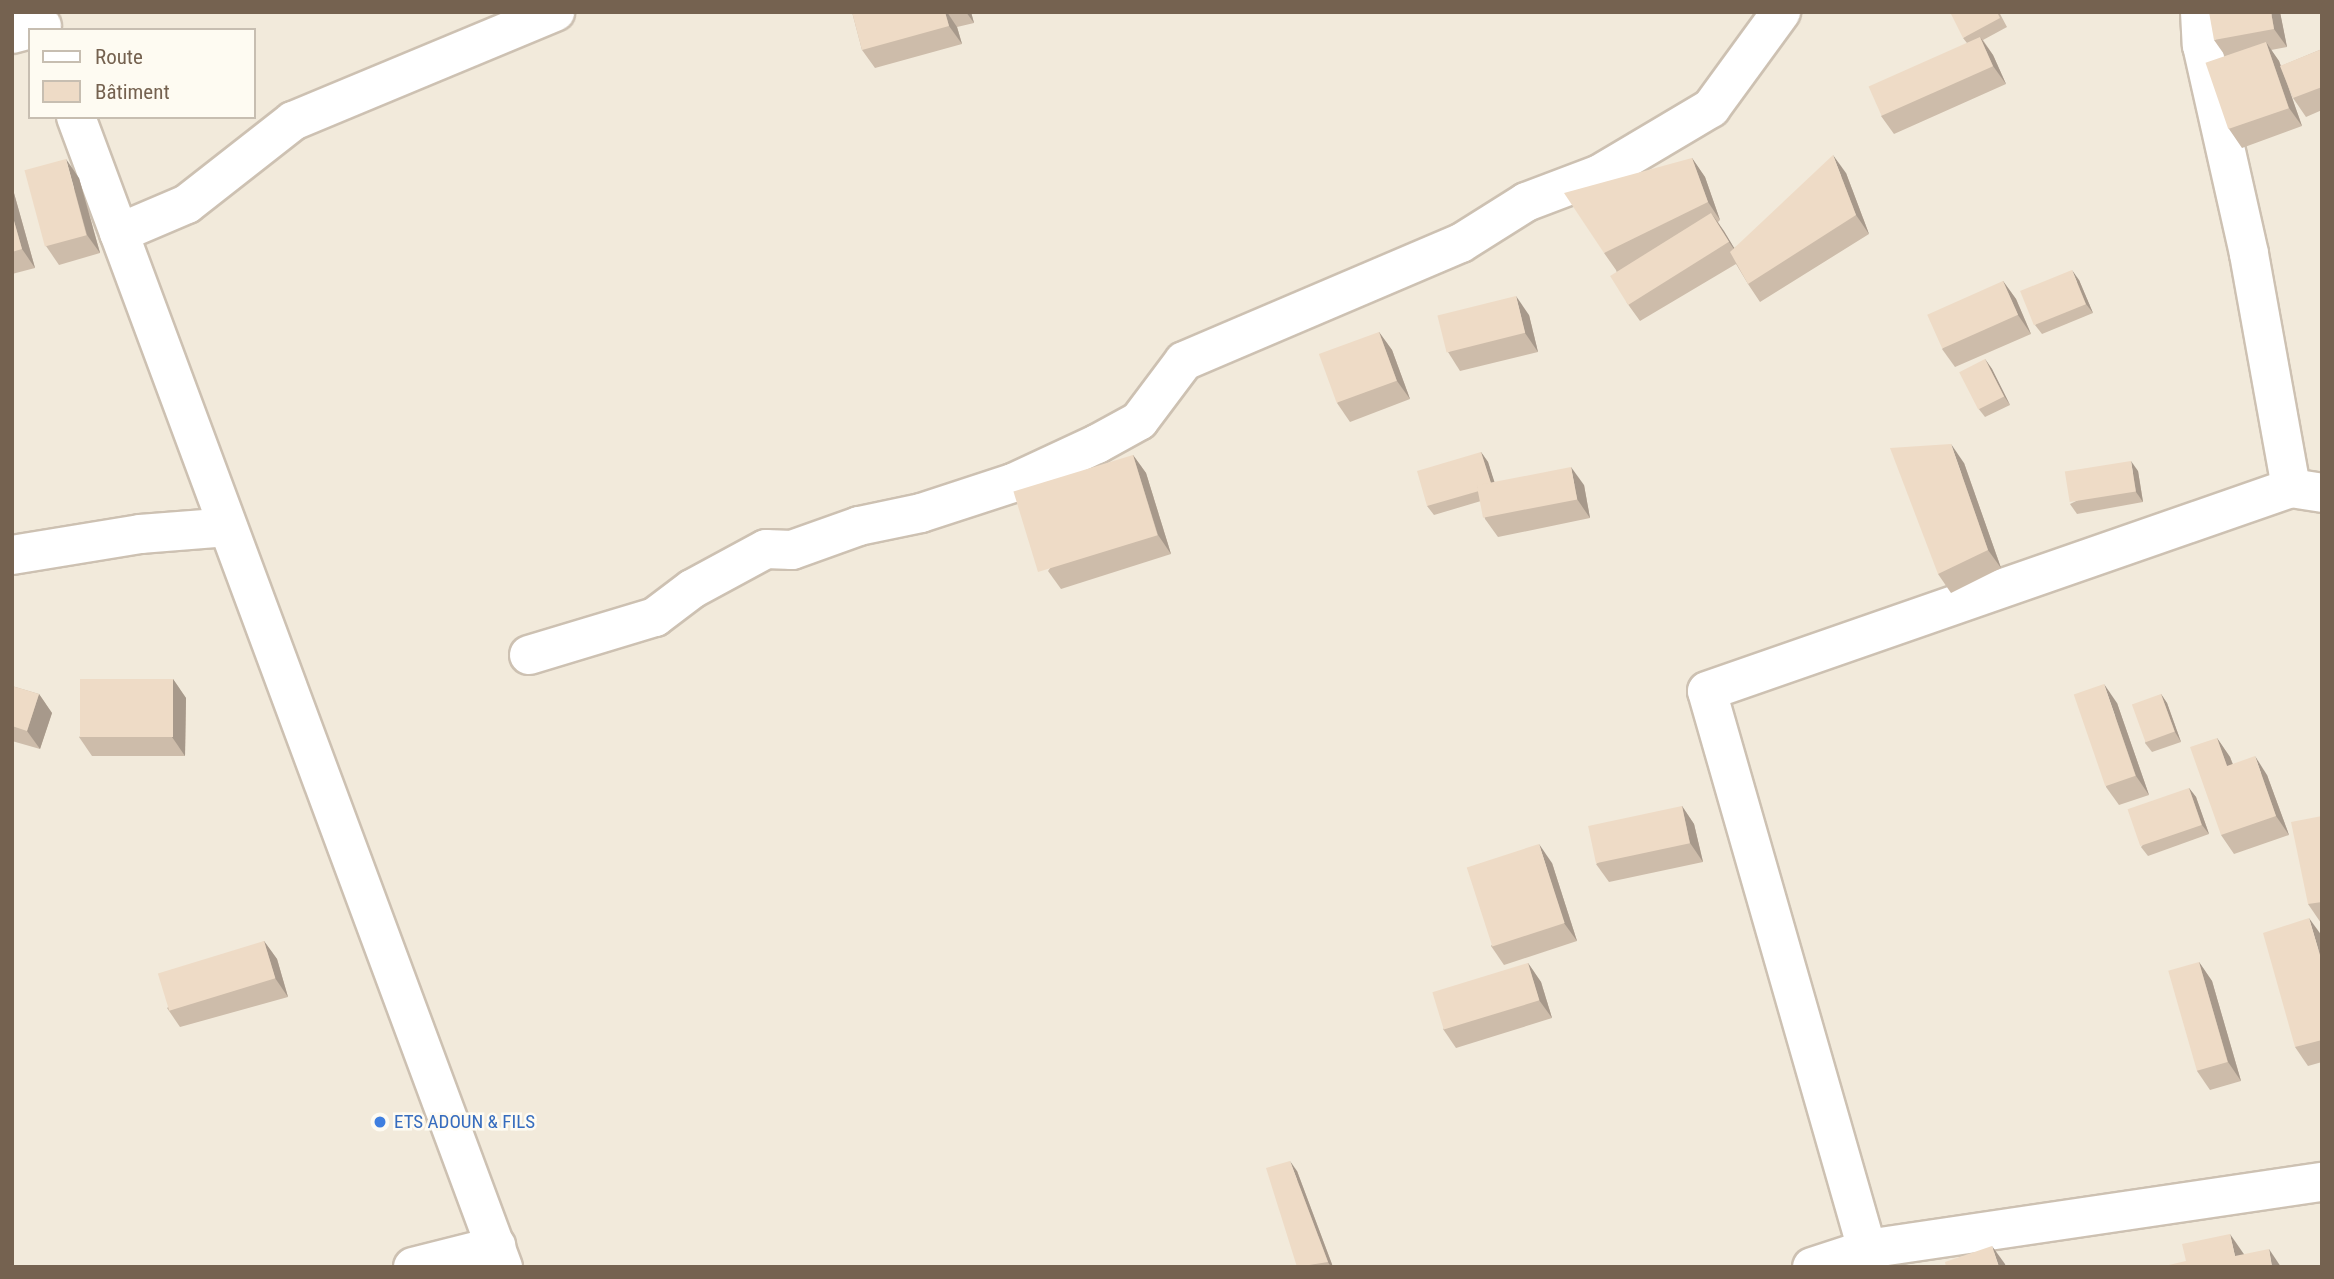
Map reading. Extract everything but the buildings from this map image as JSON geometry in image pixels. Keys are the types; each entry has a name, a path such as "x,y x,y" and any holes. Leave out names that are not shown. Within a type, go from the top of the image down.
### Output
{"street":[{"path":"119,233 187,204 293,121 555,12"},
{"path":"529,655 655,617 692,589 766,549 792,551 859,526 921,513 1013,483 1097,444 1139,421 1184,361 1461,243 1525,202 1600,174 1711,108 1781,12"},
{"path":"1867,1249 1707,691 2306,490 2202,45 2200,12"},
{"path":"77,119 499,1256 413,1267"},
{"path":"12,555 140,534 228,527"},
{"path":"1812,1267 1867,1249 2322,1182"}],"shaded area":[{"path":"12,12 2322,12 2322,1267 12,1267"}],"place":[{"name":"ETS ADOUN & FILS","path":"380,1122"}]}
